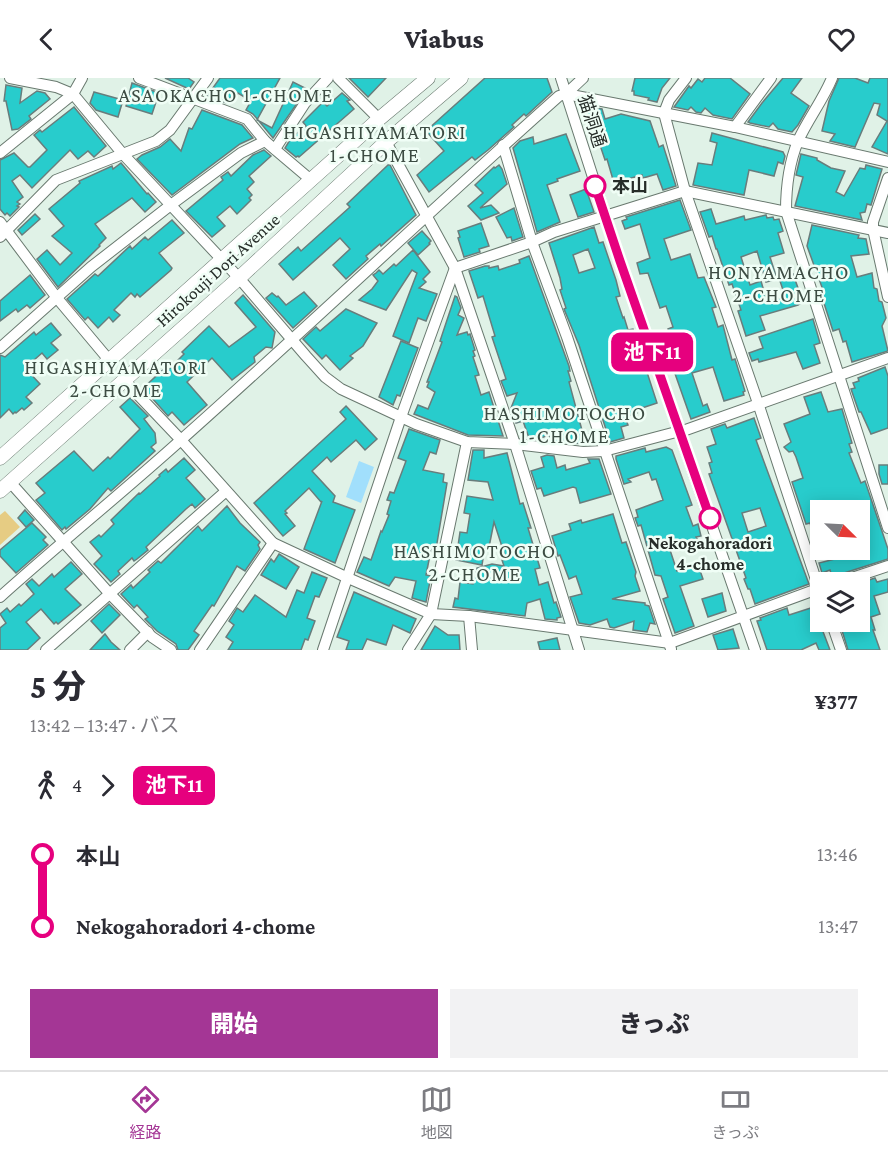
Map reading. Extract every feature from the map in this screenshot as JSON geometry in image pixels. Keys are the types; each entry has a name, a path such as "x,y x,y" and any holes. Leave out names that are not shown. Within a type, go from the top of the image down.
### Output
{"main road":[{"name":"Hirokouji Dori Avenue","path":"0,458 379,119 429,78"},
{"name":"Hirokouji Dori Avenue","path":"5,486 386,142 461,78"}],"street":[{"path":"10,78 56,87 73,94 122,153 172,204 325,377 341,389 401,417 467,442 515,444 583,452 604,451 680,431 888,358"},
{"path":"0,153 73,94 82,78"},
{"path":"139,78 247,119 265,141 311,180"},
{"path":"110,360 2,230 56,180 156,141 170,130 208,78"},
{"path":"275,149 305,103 328,78"},
{"path":"338,78 379,119"},
{"name":"猫洞通","path":"561,78 605,216 755,650"},
{"path":"566,94 583,78"},
{"path":"686,78 669,100 664,113 685,191 814,572"},
{"path":"735,127 771,78"},
{"path":"832,78 823,99 798,141 786,185 786,211 888,528"},
{"path":"0,597 181,440 559,96 566,94 735,127 888,162"},
{"path":"0,348 91,267 241,153 265,141"},
{"path":"386,142 456,267 515,444 579,650"},
{"path":"503,146 532,242 567,337 671,647"},
{"path":"888,178 873,222 888,297"},
{"path":"456,267 532,242 554,232 685,191 888,233"},
{"path":"323,650 401,417 456,267"},
{"path":"123,380 181,440 225,492 273,543 431,614 469,616 671,647 744,616 810,593"},
{"path":"408,650 431,614 467,442"},
{"path":"5,486 63,540 109,593 148,632 171,650"},
{"path":"46,650 225,492"},
{"path":"200,650 273,543"},
{"path":"870,572 888,566"},
{"path":"469,616 472,650"},
{"path":"130,650 148,632"},
{"path":"835,632 841,650"}],"shaded area":[{"path":"5,511 20,527 0,545 0,515"}],"water":[{"path":"359,461 374,467 361,503 346,497"}],"building":[{"path":"165,78 188,78 194,82 189,89"},
{"path":"220,78 280,78 257,119 246,110 251,101 238,93 234,98 232,96 227,103 207,96"},
{"path":"349,78 386,78 368,97"},
{"path":"485,78 547,78 552,92 526,116 524,114 512,125 514,127 488,150 475,160 472,157 429,192 417,175 444,151 426,131"},
{"path":"635,78 670,78 662,88 657,102 634,95 632,91"},
{"path":"705,78 730,78 750,94 732,119 713,115 705,108 701,113 691,107 688,110 674,107 689,86 691,88 698,79 702,82"},
{"path":"783,78 802,78 791,93 809,106 798,125 792,132 778,129 773,123 769,127 748,122 762,103"},
{"path":"839,78 855,78 868,83 870,78 888,78 888,154 872,147 887,121 877,115 880,104 874,103 855,147 830,141 835,134 822,131 829,101"},
{"path":"293,82 307,89 273,138 259,121 272,128"},
{"path":"132,83 159,93 152,114 126,106"},
{"path":"6,85 22,88 20,103 37,91 45,93 50,99 29,116 31,119 18,129 12,130 6,101 4,101"},
{"path":"94,92 123,100 118,117 96,110 90,103"},
{"path":"342,93 350,100 347,101 354,109 299,157 285,148 291,138 306,126 303,122 323,102 327,106"},
{"path":"585,106 602,109 605,119 621,114 650,121 659,147 663,145 676,186 663,190 657,174 643,178 642,175 614,183 607,159 605,160 593,134"},
{"path":"74,107 106,146 94,157 88,151 78,159 70,150 32,188 20,175 12,181 23,197 17,202 20,204 17,206 19,207 10,216 7,213 5,215 0,209 0,160 14,153 30,167 47,150 34,135 40,130 42,132"},
{"path":"202,110 242,125 253,138 240,144 172,195 137,159 170,139 181,151 189,128 192,129"},
{"path":"712,133 783,152 785,156 783,164 778,162 774,176 749,170 744,195 693,185 698,163 712,165 717,143 710,141"},
{"path":"566,134 580,171 547,185 560,222 537,232 513,148 520,141 533,137 534,144"},
{"path":"264,150 271,156 249,176 254,182 247,189 252,195 249,198 251,200 237,214 230,206 217,217 225,226 212,237 186,211 223,180 221,177 228,172 231,176 253,155"},
{"path":"801,154 817,158 831,168 845,171 836,192 844,196 860,168 865,169 866,165 882,169 871,205 867,204 865,212 860,213 862,220 795,206 803,177 796,175"},
{"path":"121,163 156,202 145,212 132,198 95,224 106,238 58,287 37,259 47,250 60,265 72,253 52,236 64,226 49,209 80,183 79,181 112,166 113,169"},
{"path":"388,165 416,215 366,256 368,259 346,279 333,265 350,249 340,238 293,280 279,264 298,247 301,251 350,207 347,204"},
{"path":"499,165 507,184 480,208 491,205 499,213 481,220 468,206 483,193 475,185"},
{"path":"586,189 594,212 578,217 570,195"},
{"path":"680,200 691,230 664,239 671,260 690,254 698,278 704,277 716,307 712,308 718,327 723,325 732,360 735,359 745,391 744,395 724,401 713,367 692,373 703,406 707,404 710,412 691,419 667,351 669,351 665,340 671,338 668,329 673,327 666,306 660,308 648,273 640,274 637,263 650,258 640,224 625,229 622,221 627,219 626,217"},
{"path":"514,208 523,237 512,241 511,237 507,238 496,217"},
{"path":"711,209 716,224 744,216 745,220 766,215 767,218 779,219 783,231 778,233 784,253 770,257 777,279 766,282 757,251 741,257 750,285 761,281 767,302 785,296 779,278 793,274 798,288 796,289 801,303 760,316 765,330 746,336 738,311 741,310 732,284 729,285 712,236 709,237 700,212"},
{"path":"35,214 40,219 22,235 18,230"},
{"path":"172,220 184,233 159,253 172,268 171,270 140,297 137,294 135,297 131,293 114,310 120,315 113,322 109,317 98,328 88,317 85,320 67,299 95,274 98,276 130,246 132,249 145,237 148,240"},
{"path":"481,223 489,246 479,249 480,252 464,257 458,231"},
{"path":"812,225 859,235 858,238 866,239 869,254 851,256 857,277 872,273 874,288 877,289 886,318 882,326 888,351 852,362 846,341 843,342 839,329 833,331 820,291 823,290 807,246"},
{"path":"594,227 599,243 603,242 616,280 620,296 616,297 623,318 628,330 633,329 657,403 636,410 637,413 625,417 628,425 621,427 624,438 610,442 579,345 564,309 566,308 560,290 562,289 560,278 549,243","holes":["588,249 595,268 579,273 573,255"]},
{"path":"422,231 431,241 418,255 408,243"},
{"path":"413,250 430,272 423,279 426,282 419,288 437,294 426,321 418,318 409,343 393,336 417,273 412,270 386,310 359,300 378,281 373,275 379,270 383,274 394,264 396,266"},
{"path":"529,256 569,366 571,381 569,382 583,434 591,434 595,444 567,443 566,440 551,441 549,435 538,439 529,438 523,421 516,423 511,408 517,393 507,396 501,381 506,379 492,337 495,336 483,296 478,298 469,271 485,266 489,268 498,266 499,270 520,263 519,260"},
{"path":"30,275 45,295 30,308 27,305 18,312 16,309 0,321 0,301"},
{"path":"304,292 317,306 293,328 266,298 272,293 286,305"},
{"path":"243,295 275,332 272,348 266,347 254,357 255,362 232,380 212,358 187,382 207,405 184,425 172,412 168,416 143,388 164,369 166,372 184,354 182,352 209,326 229,347 256,327 235,303"},
{"path":"455,296 461,308 458,315 464,318 457,335 467,332 468,335 470,334 475,350 473,357 479,375 475,376 481,395 489,392 503,436 468,435 414,414 418,405 428,409 435,392 427,387 429,382 427,382 442,342 440,341"},
{"path":"346,309 377,323 363,346 350,356 353,358 340,370 326,355 322,359 303,339 316,327 320,331"},
{"path":"813,319 820,343 814,345 820,363 803,369 796,352 759,362 758,359 752,361 749,353 763,348 759,337"},
{"path":"51,323 61,335 51,343 58,350 47,359 42,353 25,368 40,384 26,397 32,403 24,410 22,408 13,414 9,409 0,418 0,355 5,357 34,332 36,335"},
{"path":"401,341 418,348 400,396 397,395 393,405 379,397"},
{"path":"885,367 888,376 888,428 871,434 859,412 851,389 855,388 853,383 859,381 858,378"},
{"path":"821,392 828,412 842,409 852,443 849,444 852,452 849,453 861,483 865,481 888,549 888,559 847,572 831,572 830,570 822,572 819,563 831,560 870,560 870,500 810,500 810,523 806,524 792,482 803,478 793,451 789,452 784,447 791,442 784,424 810,414 804,397"},
{"path":"130,398 148,416 144,419 155,433 156,443 151,447 155,451 111,491 108,488 90,509 62,530 36,500 45,493 36,483 74,451 93,471 108,457 110,459 140,429 120,407"},
{"path":"346,406 377,439 365,450 356,440 331,462 327,457 312,471 335,496 333,502 355,510 335,563 304,549 322,501 309,488 285,511 295,526 283,536 254,503 346,419 340,412"},
{"path":"754,418 761,438 756,440 809,584 755,604 744,579 746,578 709,474 712,473 709,463 712,462 707,447 716,444 711,429 725,424 727,428","holes":["760,508 766,526 748,532 742,513"]},
{"path":"409,429 440,440 436,454 430,452 423,470 444,474 443,482 447,483 436,549 431,549 426,575 431,576 426,602 412,598 416,581 395,577 389,586 357,572 364,557 371,560 389,515 387,514 391,501 387,500 390,492 394,493 406,461 398,458"},
{"path":"666,447 672,450 692,505 686,507 693,526 698,524 701,536 696,537 698,541 670,550 677,571 698,565 703,579 680,586 694,626 675,633 663,599 668,597 661,576 655,575 641,525 638,526 635,518 638,517 636,510 663,500 656,479 652,480 649,472 628,479 631,482 624,484 616,459 616,456 645,448 646,452"},
{"path":"473,450 484,450 484,458 507,453 520,504 523,503 531,528 528,528 540,568 535,569 539,585 548,582 561,617 557,620 545,619 540,599 527,603 525,616 453,607 455,598 458,599 460,582 473,584 477,568 492,564 504,566 502,560 506,559 494,522 489,547 485,546 482,565 456,560 460,532 467,533 470,514 464,513 467,496 493,500 488,482 468,480"},
{"path":"554,456 557,468 565,465 566,470 590,463 588,459 599,459 611,494 580,503 576,488 573,487 544,496 541,488 537,489 531,471 544,467 541,457"},
{"path":"184,458 195,470 186,478 205,499 195,508 192,504 186,509 146,547 148,550 134,561 132,558 118,571 120,574 111,582 94,564 102,556 90,542 99,535 101,537 114,524 111,520 159,475 166,469 168,472"},
{"path":"879,465 888,465 888,484 882,484"},
{"path":"227,506 240,523 260,542 258,545 260,549 245,571 237,566 214,606 212,605 194,631 199,635 188,650 178,650 176,644 157,631 145,619 148,617 137,605 134,608 121,594 131,585 133,588 150,572 148,570 158,561 161,563 198,526 202,531"},
{"path":"25,510 34,520 26,527 18,518"},
{"path":"613,514 622,543 626,542 640,591 612,599 645,603 649,606 655,624 650,623 647,632 633,630 634,621 614,628 610,627 607,619 590,625 579,623 570,597 582,594 576,576 569,579 552,536 571,530 569,524 581,520 582,523"},
{"path":"32,523 46,537 43,540 48,545 16,573 0,556 0,550"},
{"path":"279,554 299,567 286,589 261,575 271,559 274,562"},
{"path":"71,562 82,574 65,589 81,605 58,624 56,622 54,624 41,609 26,622 40,638 27,650 0,650 0,628 6,623 0,614 7,608 10,612 19,604 21,606 34,594 26,584 32,579 39,586"},
{"path":"312,572 327,578 319,597 315,596 307,618 315,621 308,640 305,639 301,650 228,650 233,642 226,637 234,625 229,621 237,608 243,612 255,595 286,617 297,590 304,593"},
{"path":"875,578 877,582 888,579 888,592 874,596 880,614 871,617 880,650 848,650 842,632 870,632 870,580"},
{"path":"354,592 416,619 410,633 393,625 386,645 367,639 362,650 346,650 349,641 337,637"},
{"path":"722,593 726,611 708,617 702,599"},
{"path":"109,604 120,615 102,633 91,621"},
{"path":"787,608 789,615 810,608 810,632 823,632 830,650 819,650 816,643 801,650 767,650 757,621"},
{"path":"435,626 448,635 459,635 460,650 421,650"},
{"path":"733,629 739,648 718,650 713,635"},
{"path":"105,634 120,650 90,650"},
{"path":"557,638 560,650 540,650 538,642"}],"bus line":[{"name":"池下11","path":"595,186 710,518"}],"place":[{"name":"本山","path":"595,186"},
{"name":"Nekogahoradori 4-chome","path":"710,518"}],"district":[{"name":"ASAOKACHO 1-CHOME","path":"226,95"},
{"name":"HIGASHIYAMATORI 1-CHOME","path":"375,144"},
{"name":"HONYAMACHO 2-CHOME","path":"779,284"},
{"name":"HIGASHIYAMATORI 2-CHOME","path":"116,378"},
{"name":"HASHIMOTOCHO 1-CHOME","path":"565,424"},
{"name":"HASHIMOTOCHO 2-CHOME","path":"475,562"}]}
